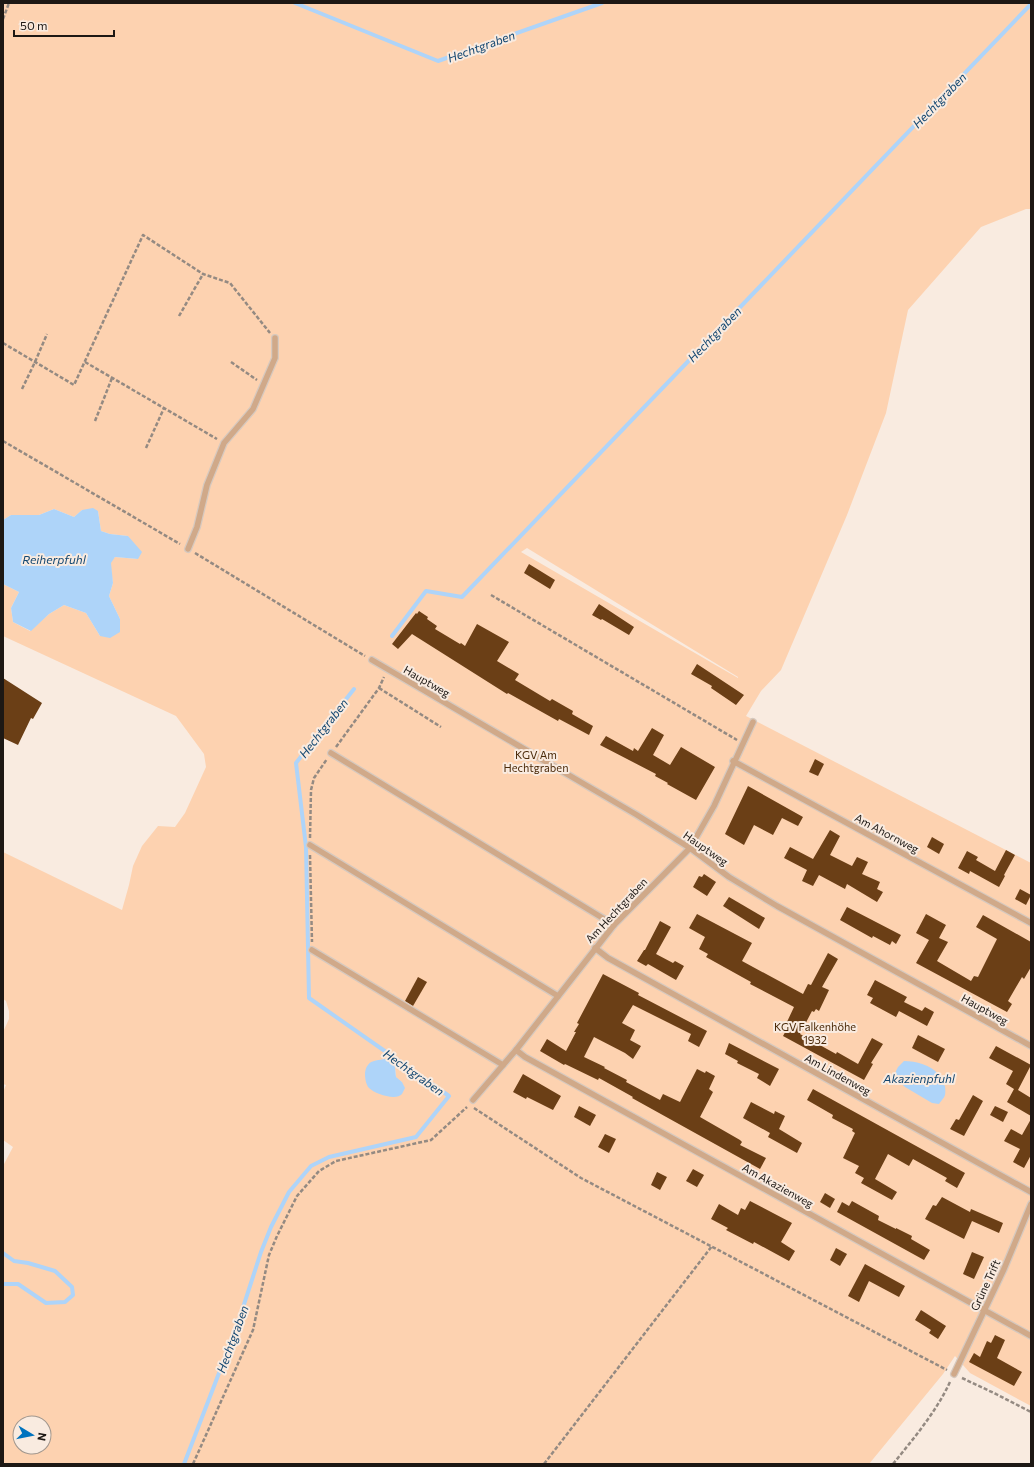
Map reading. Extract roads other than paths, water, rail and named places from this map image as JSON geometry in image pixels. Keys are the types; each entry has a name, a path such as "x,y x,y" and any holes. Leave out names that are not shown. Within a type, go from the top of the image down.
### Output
{"lane":[{"path":"188,549 197,527 207,485 224,443 253,409 264,384 274,358 275,338"},
{"name":"Hauptweg","path":"372,660 637,815 690,848 729,877 777,906 1031,1046"},
{"name":"Am Hechtgraben","path":"473,1100 516,1050 614,925 690,848 713,808 752,722"},
{"path":"332,753 614,925"},
{"name":"Am Ahornweg","path":"733,761 1031,923"},
{"path":"310,845 558,996"},
{"name":"Am Lindenweg","path":"595,948 608,958 1031,1192"},
{"path":"312,950 503,1065"},
{"name":"Am Akazienweg","path":"516,1050 525,1057 1031,1336"},
{"name":"Grüne Trift","path":"954,1374 1004,1269 1031,1204"}],"water":[{"name":"Reiherpfuhl","path":"93,508 98,511 101,531 110,534 128,536 142,552 138,559 115,557 111,563 113,583 109,596 120,619 120,632 110,638 100,636 86,613 64,605 49,614 31,631 13,622 11,608 19,592 3,584 3,520 11,515 39,515 54,509 74,517 82,510"},
{"path":"385,1059 391,1060 395,1067 396,1077 402,1082 405,1088 399,1096 391,1097 380,1094 369,1088 366,1083 365,1073 369,1063"},
{"name":"Akazienpfuhl","path":"904,1061 923,1064 938,1074 945,1086 945,1096 939,1104 932,1103 905,1087 896,1079 896,1071"}],"waterway":[{"name":"Hechtgraben","path":"295,3 438,61 602,3"},
{"name":"Hechtgraben","path":"392,636 426,591 462,597 1031,4"},
{"name":"Hechtgraben","path":"184,1464 236,1329 261,1252 271,1227 289,1192 311,1166 329,1157 416,1137 449,1096 309,998 306,847 296,763 354,689"},
{"path":"3,1253 14,1261 28,1263 55,1271 72,1287 73,1295 65,1302 46,1303 18,1284 3,1284"}],"park label":[{"name":"KGV Am Hechtgraben","path":"536,760"},
{"name":"KGV Falkenhöhe 1932","path":"815,1032"}]}
